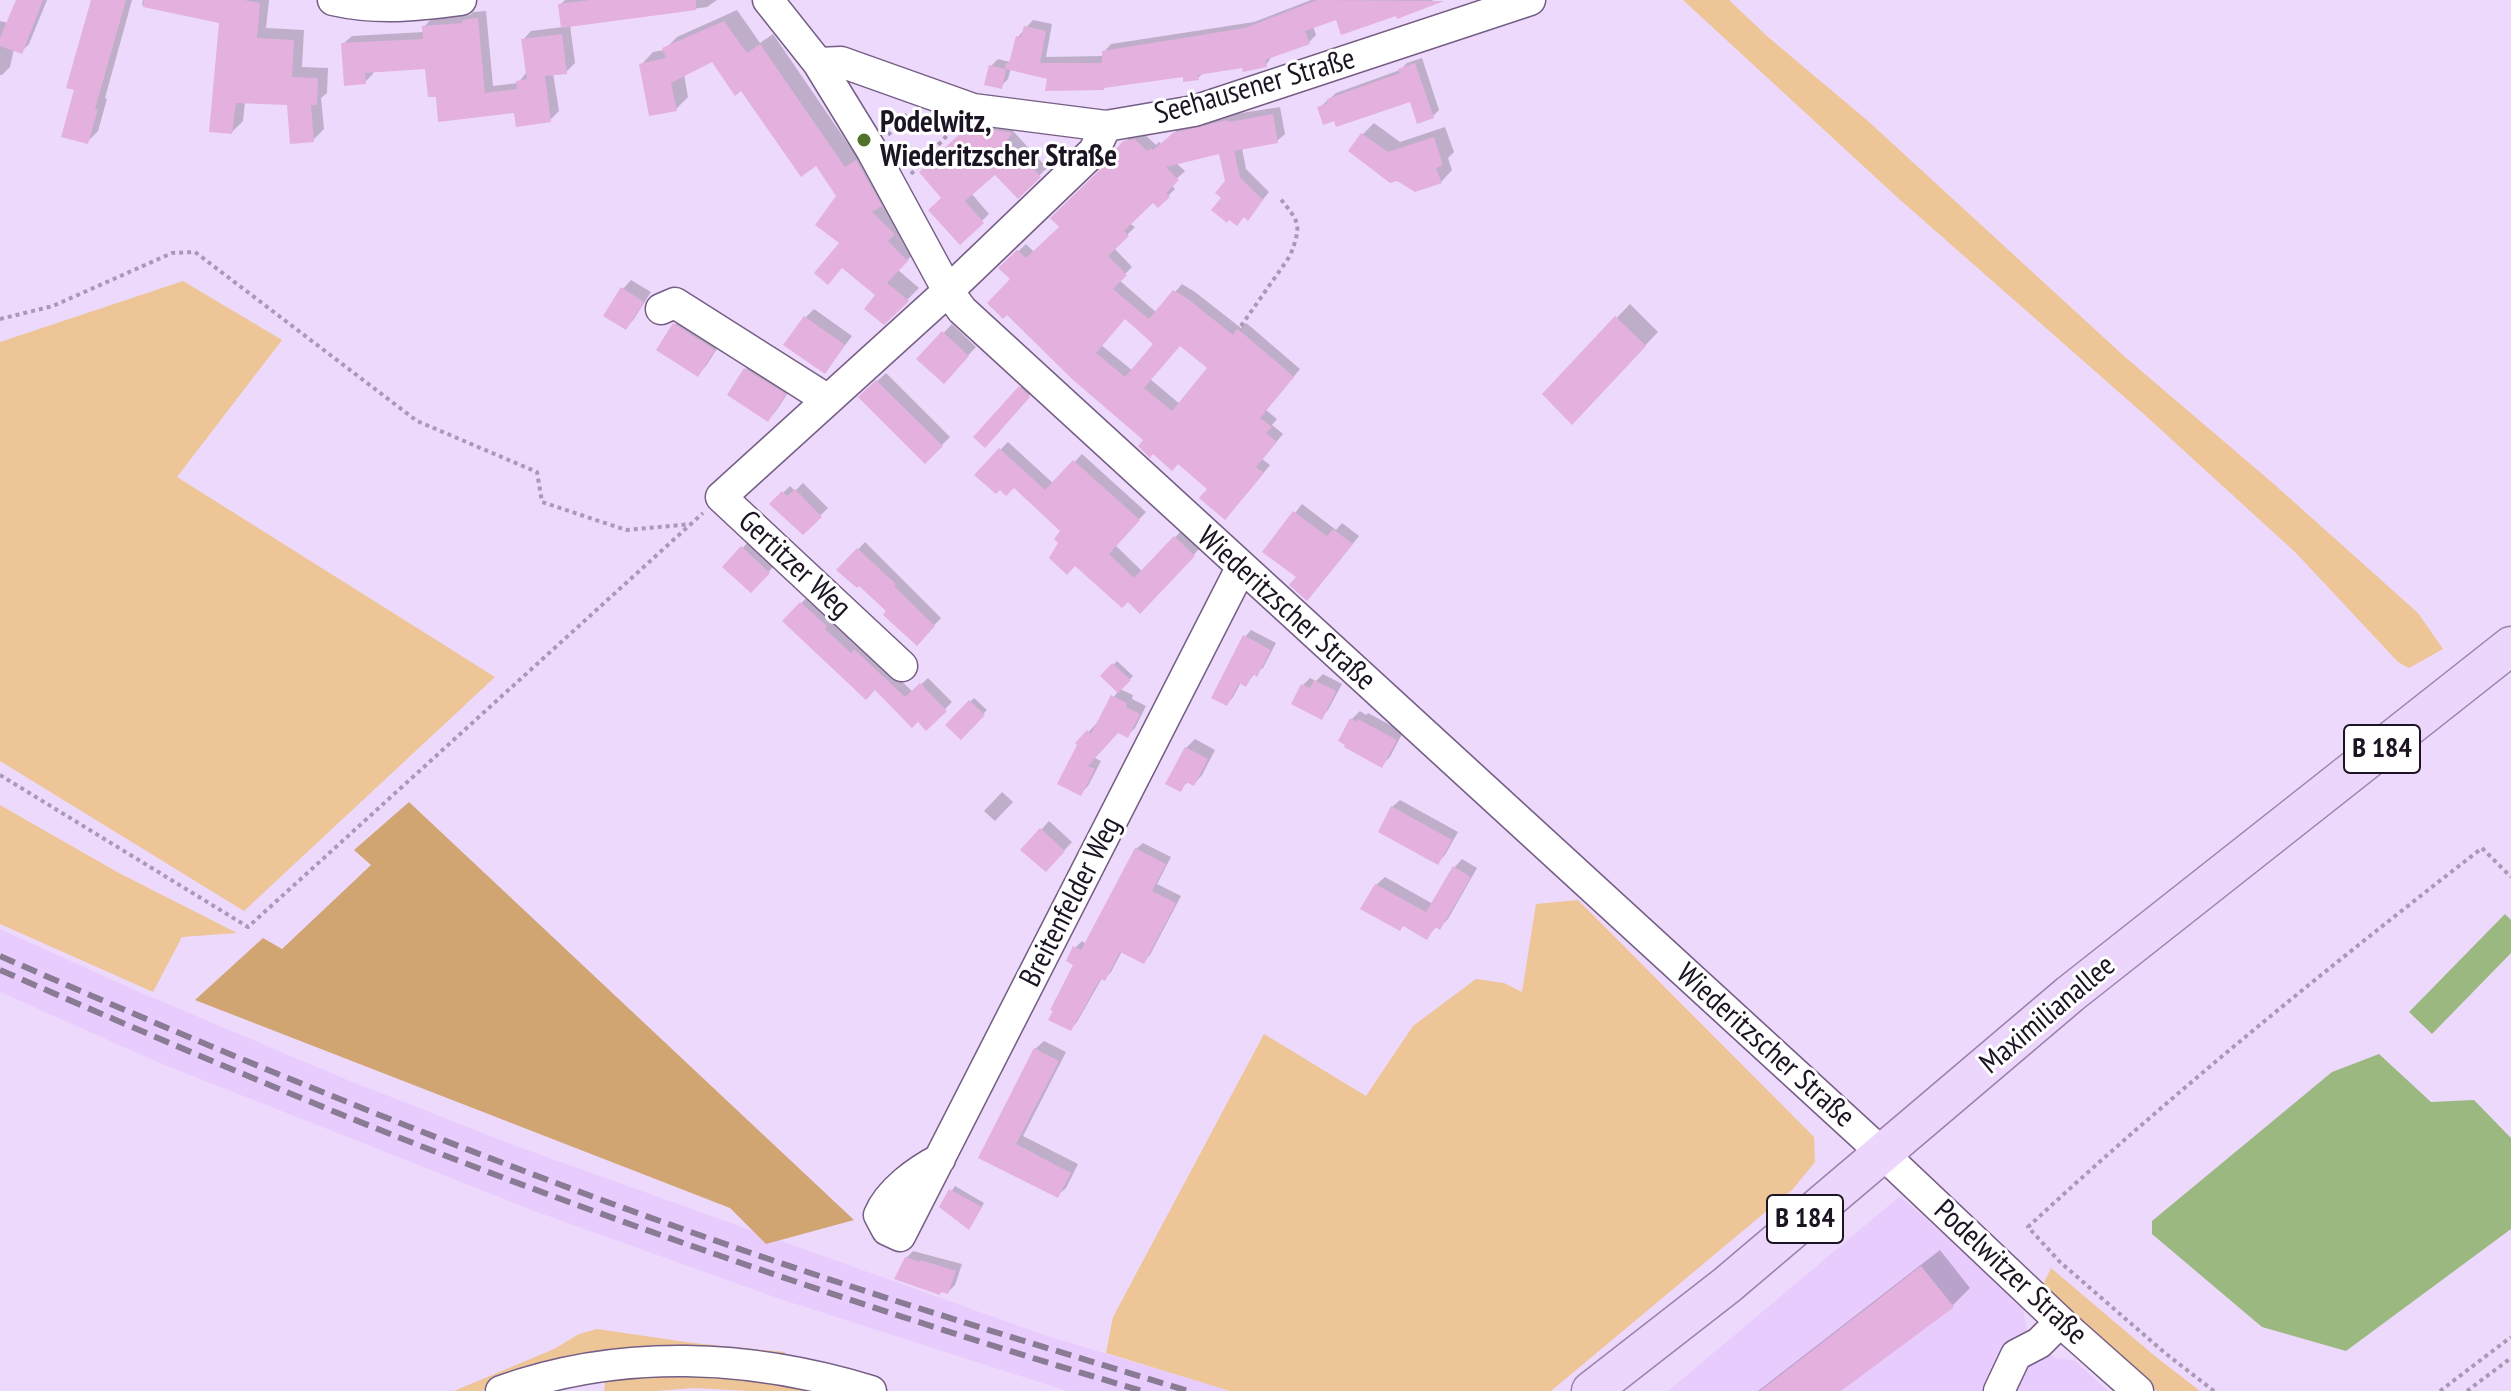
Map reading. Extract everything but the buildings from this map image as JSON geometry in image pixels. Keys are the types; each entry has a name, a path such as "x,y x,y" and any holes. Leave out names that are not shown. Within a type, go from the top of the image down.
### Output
{"main road":[{"name":"Maximilianallee","path":"1591,1391 1727,1285 2070,994 2511,646"}],"street":[{"path":"333,0 388,8 461,0"},
{"name":"Wiederitzscher Straße","path":"768,0 818,63 872,151 948,291 962,310 1882,1153"},
{"name":"Seehausener Straße","path":"818,63 841,62 973,109 1106,126 1194,111 1530,0"},
{"path":"948,291 1094,151 1106,126"},
{"name":"Gertitzer Weg","path":"902,666 721,497 948,291"},
{"path":"661,309 675,303 828,400"},
{"name":"Breitenfelder Weg","path":"900,1236 1241,568"},
{"name":"Podelwitzer Straße","path":"1882,1153 2060,1322 2138,1391"},
{"path":"1999,1391 2016,1355 2039,1343 2060,1322"},
{"path":"501,1391 592,1367 635,1361 690,1359 775,1369 871,1391"}],"path":[{"path":"872,151 927,92"},
{"path":"895,192 973,109"},
{"path":"1241,326 1290,256 1294,244 1298,226 1296,219 1279,197"},
{"path":"0,319 53,306 172,253 195,252 417,421 537,472 542,502 626,530 692,524"},
{"path":"0,775 248,927 721,497"},
{"path":"2214,1391 2060,1262 2028,1227 2091,1169 2319,977 2482,848 2511,877"},
{"path":"2440,1391 2511,1337"},
{"path":"2467,1391 2511,1358"}],"shaded area":[{"path":"1683,0 1729,0 1868,121 2125,357 2418,613 2443,649 2409,668 2398,662 2296,553 1898,198"},
{"path":"183,281 282,340 177,477 495,677 244,911 0,761 0,342"},
{"path":"409,802 854,1220 766,1244 730,1208 195,1000 263,938 282,949 371,865 354,850"},
{"path":"0,805 119,873 237,933 182,937 153,992 0,924"},
{"path":"1578,900 1814,1137 1815,1162 1793,1189 1551,1391 1230,1391 1106,1353 1113,1317 1264,1034 1366,1096 1413,1026 1476,979 1504,983 1522,992 1536,904"},
{"path":"2505,914 2511,920 2511,953 2432,1034 2409,1012"},
{"path":"0,929 350,1081 516,1146 1044,1335 1230,1391 1067,1391 780,1299 537,1212 155,1061 0,992"},
{"path":"2379,1054 2431,1102 2474,1100 2511,1138 2511,1229 2346,1351 2262,1327 2152,1234 2152,1221 2332,1072"},
{"path":"1900,1196 2022,1303 2027,1331 2039,1344 2055,1358 2075,1361 2108,1391 1668,1391"},
{"path":"2051,1268 2200,1391 2157,1391 2042,1287"},
{"path":"597,1329 785,1352 783,1361 517,1378 481,1391 454,1391 554,1349 579,1334"},
{"path":"639,1368 844,1391 694,1388 604,1391 606,1374"}],"railway":[{"path":"0,956 281,1075 565,1186 811,1273 1188,1391"},
{"path":"0,970 342,1115 550,1195 844,1298 1142,1391"}],"place":[{"name":"Podelwitz, Wiederitzscher Straße","path":"864,140"}]}
